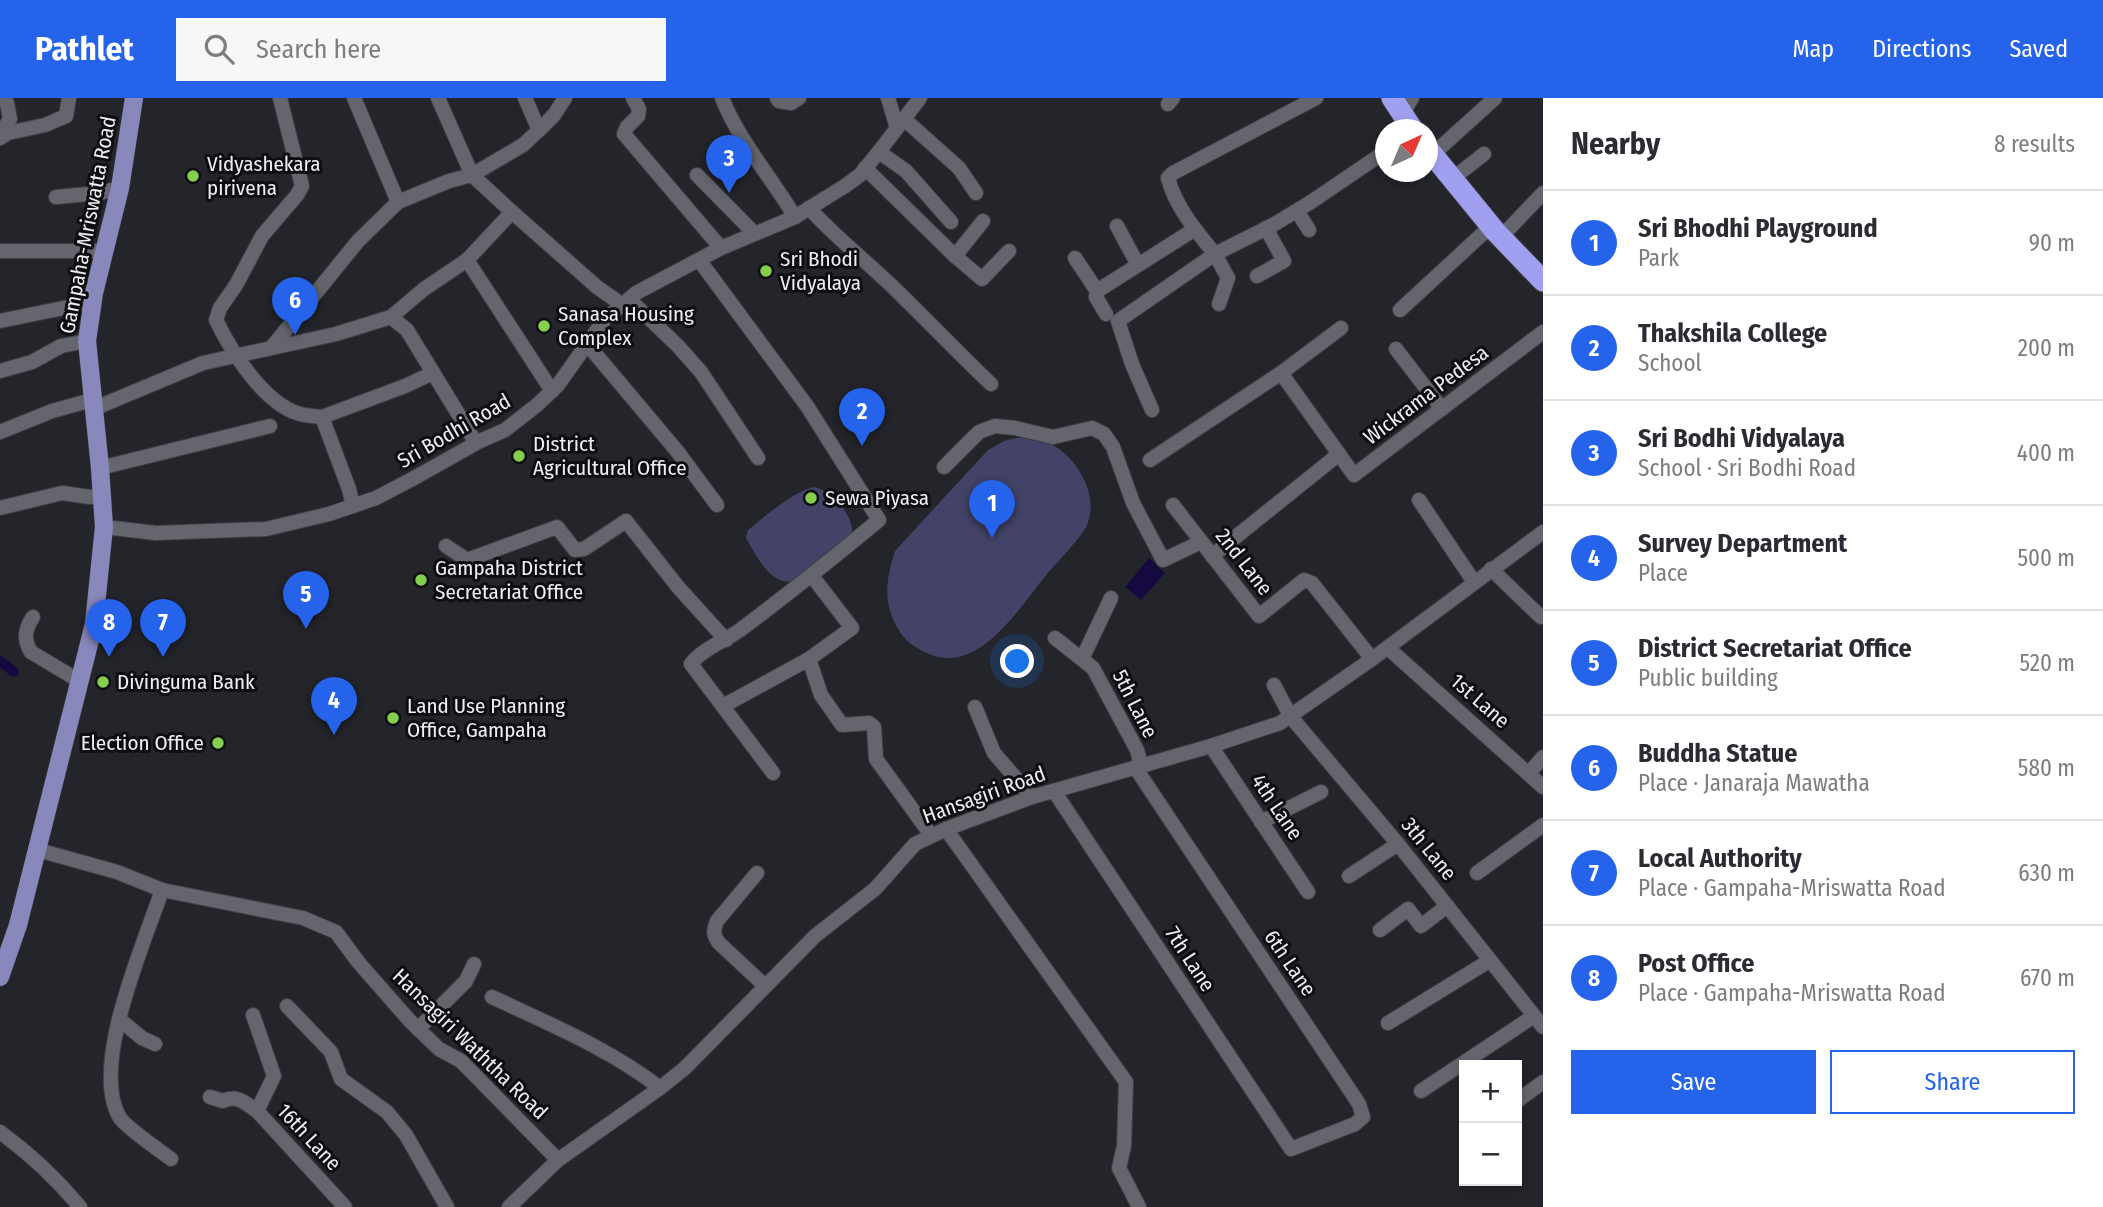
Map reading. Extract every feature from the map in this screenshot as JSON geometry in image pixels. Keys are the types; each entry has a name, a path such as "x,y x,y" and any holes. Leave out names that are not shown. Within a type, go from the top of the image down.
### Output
{"highway":[{"path":"1438,162 1496,231 1543,281"}],"main road":[{"name":"Gampaha-Mriswatta Road","path":"0,974 4,947 38,850 94,624 104,527 87,341 104,251 120,188 134,98"}],"street":[{"path":"0,137 10,119 7,103 2,98"},
{"path":"0,137 45,125 66,116 69,98"},
{"path":"280,98 302,186 298,195 262,236 236,285 220,308 216,320 254,380 281,404 298,414 322,417 433,373"},
{"path":"354,98 398,202"},
{"path":"438,98 472,175 597,287 625,302 678,346 701,372 758,458"},
{"path":"525,98 539,130"},
{"path":"272,347 358,241 398,202 449,181 472,175 523,145 554,115 565,98"},
{"path":"633,98 639,109 638,116 624,134 720,247"},
{"path":"722,98 736,127 773,180 794,217"},
{"path":"777,98 779,101 791,103 799,98"},
{"path":"888,98 901,123 959,168 976,193"},
{"name":"Sri Bodhi Road","path":"104,527 156,533 266,529 353,506 376,498 416,477 505,430 552,391 604,320 625,302 720,247 794,217 845,186 879,152 920,98"},
{"path":"1219,304 1228,278 1215,254 1171,191 1167,178 1316,98"},
{"path":"1438,145 1495,98"},
{"path":"879,152 906,172 951,222"},
{"path":"1452,179 1483,154"},
{"path":"1152,410 1132,364 1118,321 1215,254 1297,211 1375,158"},
{"path":"865,168 982,279 1009,251"},
{"path":"697,175 754,233"},
{"path":"56,198 120,188"},
{"path":"1399,310 1543,193"},
{"path":"809,208 827,228 900,293 942,338 991,384"},
{"path":"1297,211 1309,230"},
{"path":"0,432 52,411 92,405 203,363 336,334 391,317 424,289 467,260 512,212"},
{"path":"956,256 983,221"},
{"path":"1117,226 1138,265"},
{"path":"1257,276 1284,261 1266,228"},
{"path":"1097,290 1195,229"},
{"path":"0,251 104,251"},
{"path":"1074,258 1097,290 1096,297 1106,314"},
{"path":"467,260 552,391"},
{"path":"699,260 807,406 879,520 813,576 691,664 773,773"},
{"path":"0,321 93,302"},
{"path":"391,317 407,330 476,443"},
{"path":"1150,460 1281,373 1341,328"},
{"name":"Wickrama Pedesa","path":"1339,454 1354,475 1543,332"},
{"path":"0,372 32,362 61,346 87,341"},
{"path":"587,344 677,451 717,505"},
{"path":"1396,349 1442,409"},
{"path":"1212,556 1339,454 1281,373"},
{"path":"322,417 353,506"},
{"path":"100,468 270,426"},
{"path":"944,467 979,432 995,426 1053,437 1092,428 1104,433 1113,447 1133,503 1163,560 1201,542"},
{"path":"0,508 62,493 103,496"},
{"path":"1419,500 1474,582"},
{"name":"2nd Lane","path":"1173,505 1259,616 1304,580 1312,583 1372,659"},
{"path":"446,546 467,560 557,527 575,550 584,549 626,521 678,587 726,640"},
{"name":"Hansagiri Road","path":"509,1207 558,1160 660,1088 717,1037 764,985 815,936 875,889 908,851 931,835 1032,797 1211,746 1280,723 1388,648 1543,532"},
{"path":"1491,569 1541,617"},
{"path":"723,706 809,659 852,628 813,576"},
{"path":"1082,659 1111,598"},
{"path":"33,617 27,624 25,633 31,652 71,676 81,679"},
{"name":"5th Lane","path":"1055,638 1093,668 1137,750 1138,766"},
{"name":"1st Lane","path":"1388,648 1543,787"},
{"path":"809,659 821,695 842,725 869,723 874,727 876,759 931,835"},
{"name":"3th Lane","path":"1274,685 1291,717 1398,844 1535,1018"},
{"path":"975,707 994,752 1032,797"},
{"name":"4th Lane","path":"1211,746 1307,892"},
{"path":"1529,773 1543,757"},
{"name":"6th Lane","path":"1138,766 1359,1104 1363,1117 1356,1124 1291,1149"},
{"name":"7th Lane","path":"1054,791 1291,1149"},
{"path":"1261,822 1321,792"},
{"path":"1477,873 1543,825"},
{"path":"946,829 1126,1082 1124,1146 1119,1168 1139,1207"},
{"path":"1349,876 1398,844"},
{"name":"Hansagiri Waththa Road","path":"38,850 117,872 162,890 303,918 336,932 359,963 418,1029 439,1049 461,1060 558,1160"},
{"path":"757,873 713,929 714,937 719,943 764,985"},
{"path":"162,890 114,1034 110,1092 121,1120 171,1159"},
{"path":"1380,930 1408,909 1420,926 1447,906"},
{"path":"1388,1023 1489,961"},
{"path":"418,1029 466,981 474,964"},
{"path":"492,998 588,1043 660,1088"},
{"path":"287,1006 331,1052 341,1079 387,1112 400,1127 447,1207"},
{"name":"16th Lane","path":"253,1015 274,1076 257,1111 345,1207"},
{"path":"1421,1091 1535,1018"},
{"path":"119,1019 142,1038 155,1044"},
{"path":"1522,1097 1543,1082"},
{"path":"210,1097 223,1101 230,1098 239,1099 257,1111"},
{"path":"0,1132 27,1152 80,1207"}],"shaded area":[{"path":"1016,438 1047,442 1058,448 1076,466 1088,489 1090,513 1087,525 1075,543 996,635 965,655 947,658 929,654 905,639 891,615 887,595 895,551 988,450"},
{"path":"815,487 841,505 849,519 852,534 797,580 780,580 760,562 746,538 748,530 789,498"},
{"path":"1149,558 1165,573 1141,600 1125,587"}],"waterway":[{"path":"0,661 14,672"}],"place":[{"name":"Vidyashekara pirivena","path":"193,176"},
{"name":"Sri Bodhi Vidyalaya","path":"729,193"},
{"name":"Sri Bhodi Vidyalaya","path":"766,271"},
{"name":"Sanasa Housing Complex","path":"544,326"},
{"name":"Buddha Statue","path":"295,335"},
{"name":"Thakshila College","path":"862,446"},
{"name":"District Agricultural Office","path":"519,456"},
{"name":"Sewa Piyasa","path":"811,498"},
{"name":"Sri Bhodhi Playground","path":"992,538"},
{"name":"Gampaha District Secretariat Office","path":"421,580"},
{"name":"District Secretariat Office","path":"306,629"},
{"name":"Post Office","path":"109,657"},
{"name":"Local Authority","path":"163,657"},
{"name":"Divinguma Bank","path":"103,682"},
{"name":"Land Use Planning Office, Gampaha","path":"393,718"},
{"name":"Survey Department","path":"334,735"},
{"name":"Election Office","path":"218,743"}]}
